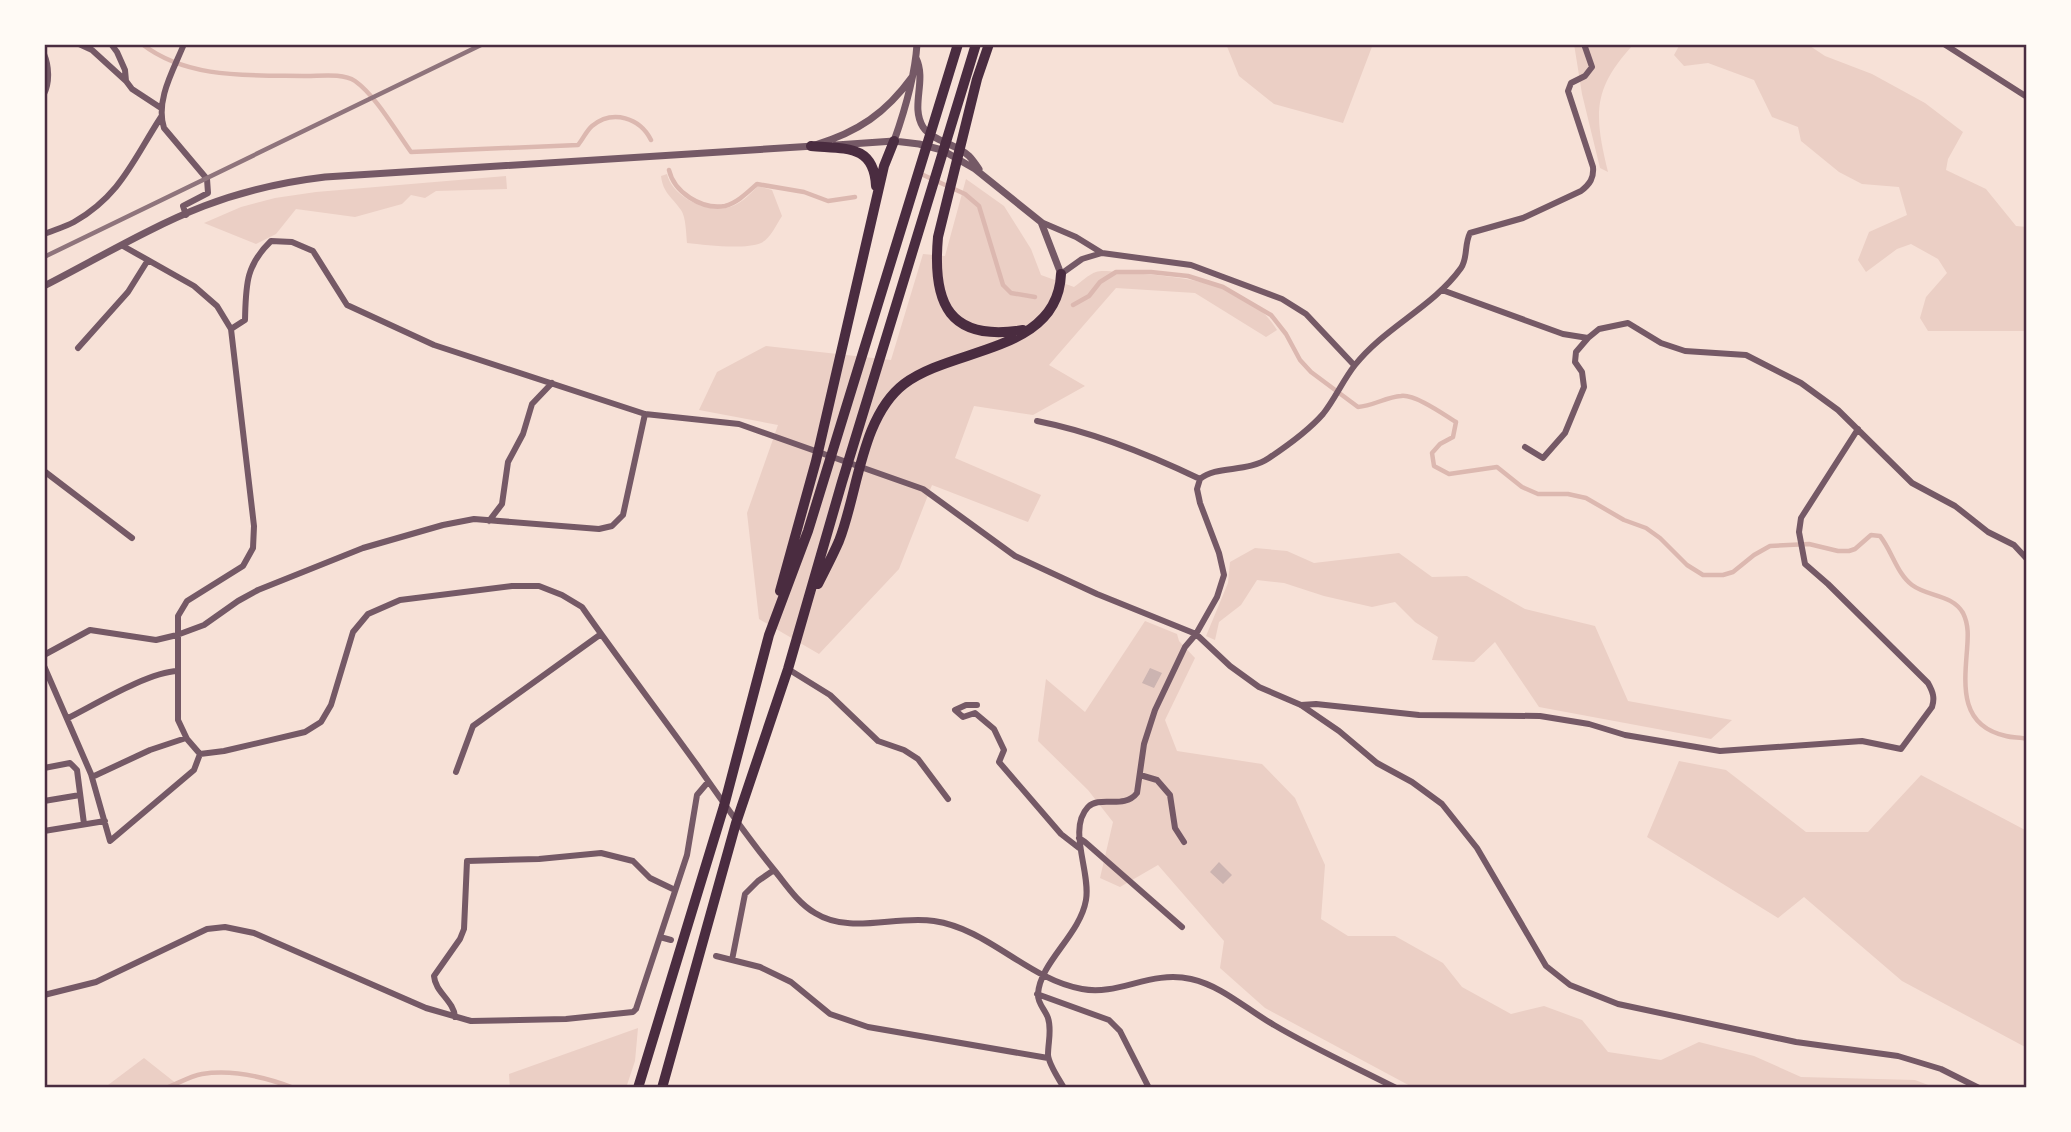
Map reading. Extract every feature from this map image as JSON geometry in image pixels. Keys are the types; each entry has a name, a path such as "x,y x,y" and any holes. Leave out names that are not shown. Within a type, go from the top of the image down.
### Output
{"highway":[{"path":"769,635 808,531 958,44"},
{"path":"976,44 972,78 938,237 936,262 939,287 945,306 963,324 975,331 1003,333 1027,330"},
{"path":"662,1088 736,823 788,669 928,198 972,78 989,44"},
{"path":"638,1088 724,806 793,537 816,461 884,166 894,141"},
{"path":"811,146 852,150 869,159 874,171 877,197"},
{"path":"805,610 839,540 875,422 888,401 915,376 989,350 1027,330 1047,315 1058,297 1061,274"}],"street":[{"path":"79,44 92,50 132,89 161,108"},
{"path":"111,44 125,70 125,81"},
{"path":"184,44 161,108 161,117 164,128 207,178 208,193 183,206 186,215"},
{"path":"894,141 912,76 917,44"},
{"path":"1064,1088 1048,1058 1048,1015 1038,1002 1037,994 1043,976 1084,911 1087,883 1079,848 1080,824 1088,807 1095,803 1132,799 1139,788 1143,744 1155,710 1185,647 1196,635 1217,597 1224,575 1219,552 1200,503 1200,479 1207,474 1240,470 1263,462 1322,415 1354,365 1383,337 1442,290 1463,264 1464,248 1470,233 1523,218 1581,191 1592,179 1594,174 1591,159 1568,91 1572,83 1586,76 1592,67 1584,44"},
{"path":"1944,44 2027,97"},
{"path":"44,54 48,86 44,94"},
{"path":"916,58 922,70 918,105 924,129 969,156 982,174"},
{"path":"811,146 841,137 872,119 900,93 912,76"},
{"path":"44,234 77,220 114,191 128,173 161,117"},
{"path":"44,286 186,215 250,191 289,182 325,177 894,141 942,150 982,174 1041,222 1076,237 1102,253 1191,265 1282,299 1306,314 1354,365"},
{"path":"1041,222 1061,274 1082,259 1102,253"},
{"path":"231,329 245,320 247,279 257,254 271,241 292,243 313,251 347,305 434,345 645,414 739,424 923,489 1015,556 1196,635 1230,666 1259,687 1301,705 1339,731 1377,763 1420,787 1441,804 1476,848 1546,966 1570,985 1632,1007 1796,1042 1898,1056 1941,1069 1979,1088"},
{"path":"122,246 194,286 217,306 231,329 254,526 253,548 243,566 187,601 178,616 178,720 186,738 201,754"},
{"path":"78,348 128,292 148,260"},
{"path":"1442,290 1563,334 1588,338"},
{"path":"1525,447 1543,458 1564,433 1584,387 1582,372 1575,362 1576,352 1599,330 1628,323 1661,343 1685,351 1746,355 1801,383 1838,410 1912,483 1955,506 1988,532 2014,545 2027,559"},
{"path":"489,521 502,504 508,462 523,434 532,404 552,383"},
{"path":"44,655 90,630 156,640 177,635 204,625 258,590 363,548 443,525 474,519 599,529 612,526 623,515 645,414"},
{"path":"1037,421 1119,445 1200,479"},
{"path":"1301,705 1316,704 1419,715 1540,716 1589,724 1625,735 1720,751 1863,741 1901,749 1933,707 1935,699 1932,690 1928,683 1805,564 1801,552 1801,518 1858,429"},
{"path":"44,471 132,538"},
{"path":"201,754 305,733 321,722 331,705 353,632 368,614 400,600 512,586 539,586 562,594 582,607 736,823 803,905 825,919 848,924 904,919 935,921 965,929 1043,976 1083,989 1098,991 1156,978 1192,979 1211,985 1273,1025 1396,1088"},
{"path":"456,772 473,726 601,634"},
{"path":"44,666 92,777 110,841 194,770 201,754"},
{"path":"788,669 830,695 878,741 904,750 918,759 948,799"},
{"path":"68,718 128,688 169,671 178,671"},
{"path":"977,705 966,705 955,710 964,717 975,713 994,729 1004,750 999,762 1060,834 1079,848"},
{"path":"92,777 150,750 186,738"},
{"path":"44,768 70,763 77,769 84,824"},
{"path":"1140,775 1157,780 1170,795 1175,828 1184,842"},
{"path":"44,995 96,982 195,933 225,927 254,933 426,1008 471,1021 566,1018 633,1012 687,855 697,795 708,782"},
{"path":"44,801 80,795"},
{"path":"44,831 105,821"},
{"path":"1079,838 1182,927"},
{"path":"455,1017 454,1010 434,983 433,976 460,939 464,929 467,861 538,859 601,853 633,861 650,878 674,890"},
{"path":"732,960 745,894 774,870"},
{"path":"660,937 671,940"},
{"path":"716,956 760,967 790,982 831,1014 868,1027 1048,1058"},
{"path":"1037,994 1109,1020 1120,1031 1149,1088"}],"shaded area":[{"path":"1226,44 1373,44 1343,123 1274,104 1239,76"},
{"path":"1574,44 1634,44 1610,75 1600,103 1600,134 1608,172 1600,168 1582,94"},
{"path":"1680,44 1807,44 1825,56 1872,74 1925,103 1963,132 1948,159 1946,170 1986,189 2016,226 2027,227 2027,331 1928,331 1920,318 1926,297 1947,273 1938,259 1911,244 1897,249 1866,272 1858,260 1869,232 1907,215 1899,187 1862,184 1839,172 1801,141 1798,127 1772,117 1754,80 1708,63 1684,66 1674,55"},
{"path":"667,174 675,189 690,201 717,209 744,200 758,186 772,190 782,216 768,238 754,245 687,243 683,213 662,182 661,176"},
{"path":"506,176 507,189 436,191 425,198 411,195 402,204 355,217 296,209 276,234 256,244 204,223 241,207 275,198"},
{"path":"966,179 1004,206 1031,249 1041,275 1074,287 1090,275 1103,271 1190,280 1231,292 1249,301 1265,314 1277,330 1266,337 1195,293 1116,288 1049,365 1085,386 1033,415 974,406 955,458 1041,495 1028,522 932,485 899,569 819,654 759,619 747,513 778,425 699,410 717,372 766,346 891,360 923,254 945,256"},
{"path":"1255,548 1287,551 1314,563 1399,553 1432,577 1467,576 1525,609 1595,626 1628,701 1732,720 1711,739 1539,707 1495,642 1474,662 1432,660 1438,637 1415,622 1395,602 1372,607 1284,583 1257,580 1241,605 1219,622 1215,640 1206,636 1228,583 1230,562"},
{"path":"1145,621 1177,634 1179,641 1195,658 1165,720 1177,751 1262,764 1295,798 1325,865 1321,919 1348,936 1395,936 1443,963 1462,987 1511,1014 1544,1006 1582,1020 1608,1052 1661,1060 1699,1042 1754,1056 1801,1077 1915,1080 1936,1088 1414,1088 1265,1008 1220,968 1224,941 1158,865 1120,887 1100,878 1113,822 1088,790 1038,741 1046,679 1085,712"},
{"path":"1679,761 1726,770 1806,832 1868,832 1921,775 2027,831 2027,1048 1902,981 1804,897 1778,918 1647,837"},
{"path":"638,1028 635,1061 626,1088 510,1088 509,1074"},
{"path":"144,1058 182,1088 104,1088"}],"building":[{"path":"1150,668 1162,673 1154,688 1142,683"},
{"path":"1219,862 1232,875 1223,884 1210,872"}],"waterway":[{"path":"142,44 160,56 200,70 243,75 350,78 370,95 411,152 578,145 592,126 617,117 633,121 651,140"},
{"path":"669,170 676,185 690,198 716,207 734,202 757,184 804,192 828,201 855,197"},
{"path":"921,174 965,194 979,206 1003,285 1011,293 1035,297"},
{"path":"1073,305 1089,296 1100,282 1116,272 1188,276 1223,287 1271,315 1286,334 1300,360 1311,372 1358,407 1407,396 1429,405 1456,422 1453,437 1440,444 1432,453 1434,466 1449,474 1497,467 1522,487 1538,494 1568,494 1586,498 1624,520 1646,528 1687,565 1703,575 1733,572 1770,546 1809,544 1849,551 1871,535 1880,536 1898,569 1912,585 1953,602 1963,613 1968,631 1966,691 1968,703 1980,724 2009,737 2027,739"},
{"path":"166,1088 197,1075 214,1073 260,1077 294,1088"}],"railway":[{"path":"44,257 483,44"}]}
